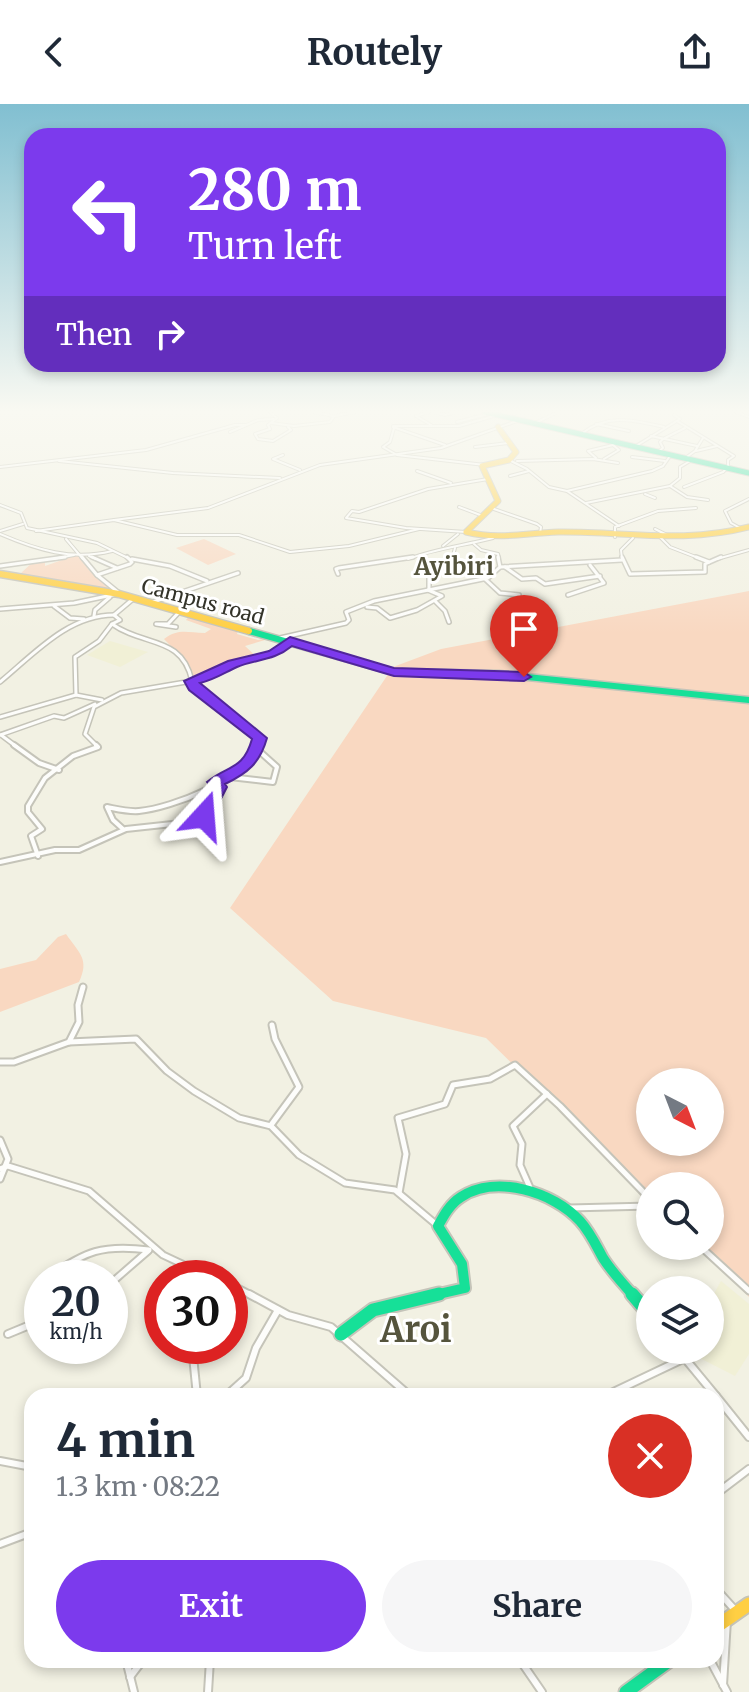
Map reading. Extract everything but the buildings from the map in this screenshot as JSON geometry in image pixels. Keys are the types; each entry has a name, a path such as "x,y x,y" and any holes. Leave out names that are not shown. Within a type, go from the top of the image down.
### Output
{"street":[{"path":"36,531 208,508 261,486"},
{"path":"442,486 352,512 346,518 493,538 522,538 540,533 633,538 661,534 715,536 744,527"},
{"path":"338,574 337,568 403,561 443,546 494,509 498,499 492,486"},
{"path":"548,486 567,491 619,526"},
{"path":"567,491 588,486"},
{"path":"585,503 670,486"},
{"path":"670,486 686,497 708,500"},
{"path":"642,493 655,498"},
{"path":"744,527 731,523 725,511 749,499"},
{"path":"0,505 21,513 23,524"},
{"path":"459,507 473,515 483,516"},
{"path":"615,537 614,527 630,524 661,510 687,512 696,508"},
{"path":"494,509 537,524 541,527 540,533"},
{"path":"114,520 176,534 239,535 290,552 349,546 419,529"},
{"path":"0,532 23,524 36,531 115,550 129,558 170,566 208,582"},
{"path":"0,532 32,548 87,555 119,568"},
{"path":"661,534 670,547 709,562"},
{"path":"65,537 81,554 88,568 119,594"},
{"path":"443,546 455,548 493,538"},
{"path":"633,538 621,550 622,560 630,574 705,572 705,564 729,552 749,550"},
{"path":"474,544 481,550 498,554 502,567 522,579 536,578 545,584 600,576"},
{"path":"428,589 429,574 452,562 455,548"},
{"path":"87,555 115,550"},
{"path":"0,566 32,560 52,561 81,554"},
{"path":"97,575 130,564 129,558"},
{"path":"280,638 346,623 349,620 346,612 365,606 428,589 485,579 502,567 622,560"},
{"path":"568,595 603,584 589,564"},
{"path":"149,603 238,573"},
{"name":"Campus road","path":"0,574 119,594 280,638 382,670 499,674 749,700"},
{"path":"485,579 500,593 519,595"},
{"path":"365,606 377,608 392,618 435,601 441,595 428,589"},
{"path":"0,609 52,605 119,594"},
{"path":"94,616 100,605 119,594"},
{"path":"0,682 46,641 94,616 114,615 133,599"},
{"path":"435,601 444,609 449,622"},
{"path":"52,605 70,618 87,619"},
{"path":"176,627 156,624 168,624 180,611"},
{"path":"76,695 75,657 99,641 112,624 120,620 114,615"},
{"path":"112,624 121,633 173,647 190,667 192,681 238,722 257,734 260,742 258,750 241,770 187,799 137,811 107,807 113,820 123,829"},
{"path":"0,735 54,716 64,718 129,691 213,675 233,664 274,654 290,641"},
{"path":"0,717 76,695 100,702"},
{"path":"38,856 31,836 41,827 28,808 45,778 59,770 70,758 99,745 85,732 91,711 100,702"},
{"path":"0,735 39,763 59,770"},
{"path":"230,777 273,782 277,767 258,750"},
{"path":"0,862 55,850 79,850 123,829 200,821 219,787 215,782"},
{"path":"69,1042 79,1022 78,1005 83,987"},
{"path":"271,1126 299,1087 294,1071 272,1034 272,1025"},
{"path":"0,1062 20,1060 69,1042 136,1039 167,1071 194,1091 239,1118 271,1126 299,1155 345,1183 392,1189 399,1193 438,1226 454,1246 466,1281 465,1288 373,1310 341,1334"},
{"path":"399,1193 406,1161 397,1121 400,1117 443,1105 453,1085 490,1079 515,1065 636,1185"},
{"path":"531,1190 520,1165 522,1144 513,1126 547,1094"},
{"path":"0,1140 8,1156 8,1166 0,1179"},
{"path":"0,1169 8,1166 89,1191 152,1249 171,1260"},
{"path":"438,1226 452,1199 466,1192 494,1188 543,1193 569,1208 590,1233 609,1266 636,1298"},
{"path":"569,1208 636,1206"},
{"path":"73,1260 105,1246 152,1249"},
{"path":"128,1269 152,1249"},
{"path":"715,1260 749,1291"},
{"path":"248,1295 278,1310 318,1321 341,1334 401,1388"},
{"path":"235,1388 246,1378 256,1348 278,1310"},
{"path":"8,1334 24,1327"},
{"path":"194,1364 196,1388"},
{"path":"622,1388 672,1364"},
{"path":"690,1364 709,1388"},
{"path":"724,1406 749,1437"},
{"path":"0,1461 24,1466"},
{"path":"724,1488 749,1469"},
{"path":"0,1544 24,1535"},
{"path":"724,1599 736,1613"},
{"path":"724,1621 749,1604"},
{"path":"725,1689 727,1619"},
{"path":"128,1668 134,1692"},
{"path":"130,1677 137,1668"},
{"path":"208,1692 210,1668"},
{"path":"526,1668 542,1692"},
{"path":"626,1692 659,1668"},
{"path":"714,1668 725,1689"}],"shaded area":[{"path":"204,539 236,554 208,565 176,548"},
{"path":"79,554 88,569 118,593 20,574 34,561 45,562 45,566"},
{"path":"749,591 749,1297 713,1260 724,1260 724,1172 636,1172 636,1185 486,1038 333,1001 230,908 393,667 441,649"},
{"path":"190,615 239,628 237,634 258,640 275,637 245,646 258,658 191,680 190,666 164,639 179,632 205,633 211,629 186,620"},
{"path":"110,641 148,652 120,667 87,655"},
{"path":"66,934 83,962 79,982 0,1012 0,969 36,960 58,937"},
{"path":"724,1283 749,1304 749,1354 735,1376 711,1364 724,1364"}],"traffic: fast":[{"path":"249,631 394,672 499,674 749,700"},
{"path":"341,1334 373,1310 465,1288 462,1264 438,1226 460,1197 495,1188 535,1193 569,1210 588,1230 611,1269 636,1298"},
{"path":"626,1692 659,1668"}],"traffic: slow":[{"path":"491,486 498,501 466,532 491,538 558,532 674,538 718,535 749,527"},
{"path":"0,574 119,594 249,631"},
{"path":"724,1621 749,1604"}],"district":[{"name":"Ayibiri","path":"454,566"},
{"name":"Aroi","path":"416,1330"}],"route":[{"path":"204,816 219,787 215,782 241,770 255,754 260,738 194,687 192,681 213,675 233,664 274,654 290,641 394,672 524,677"}]}
